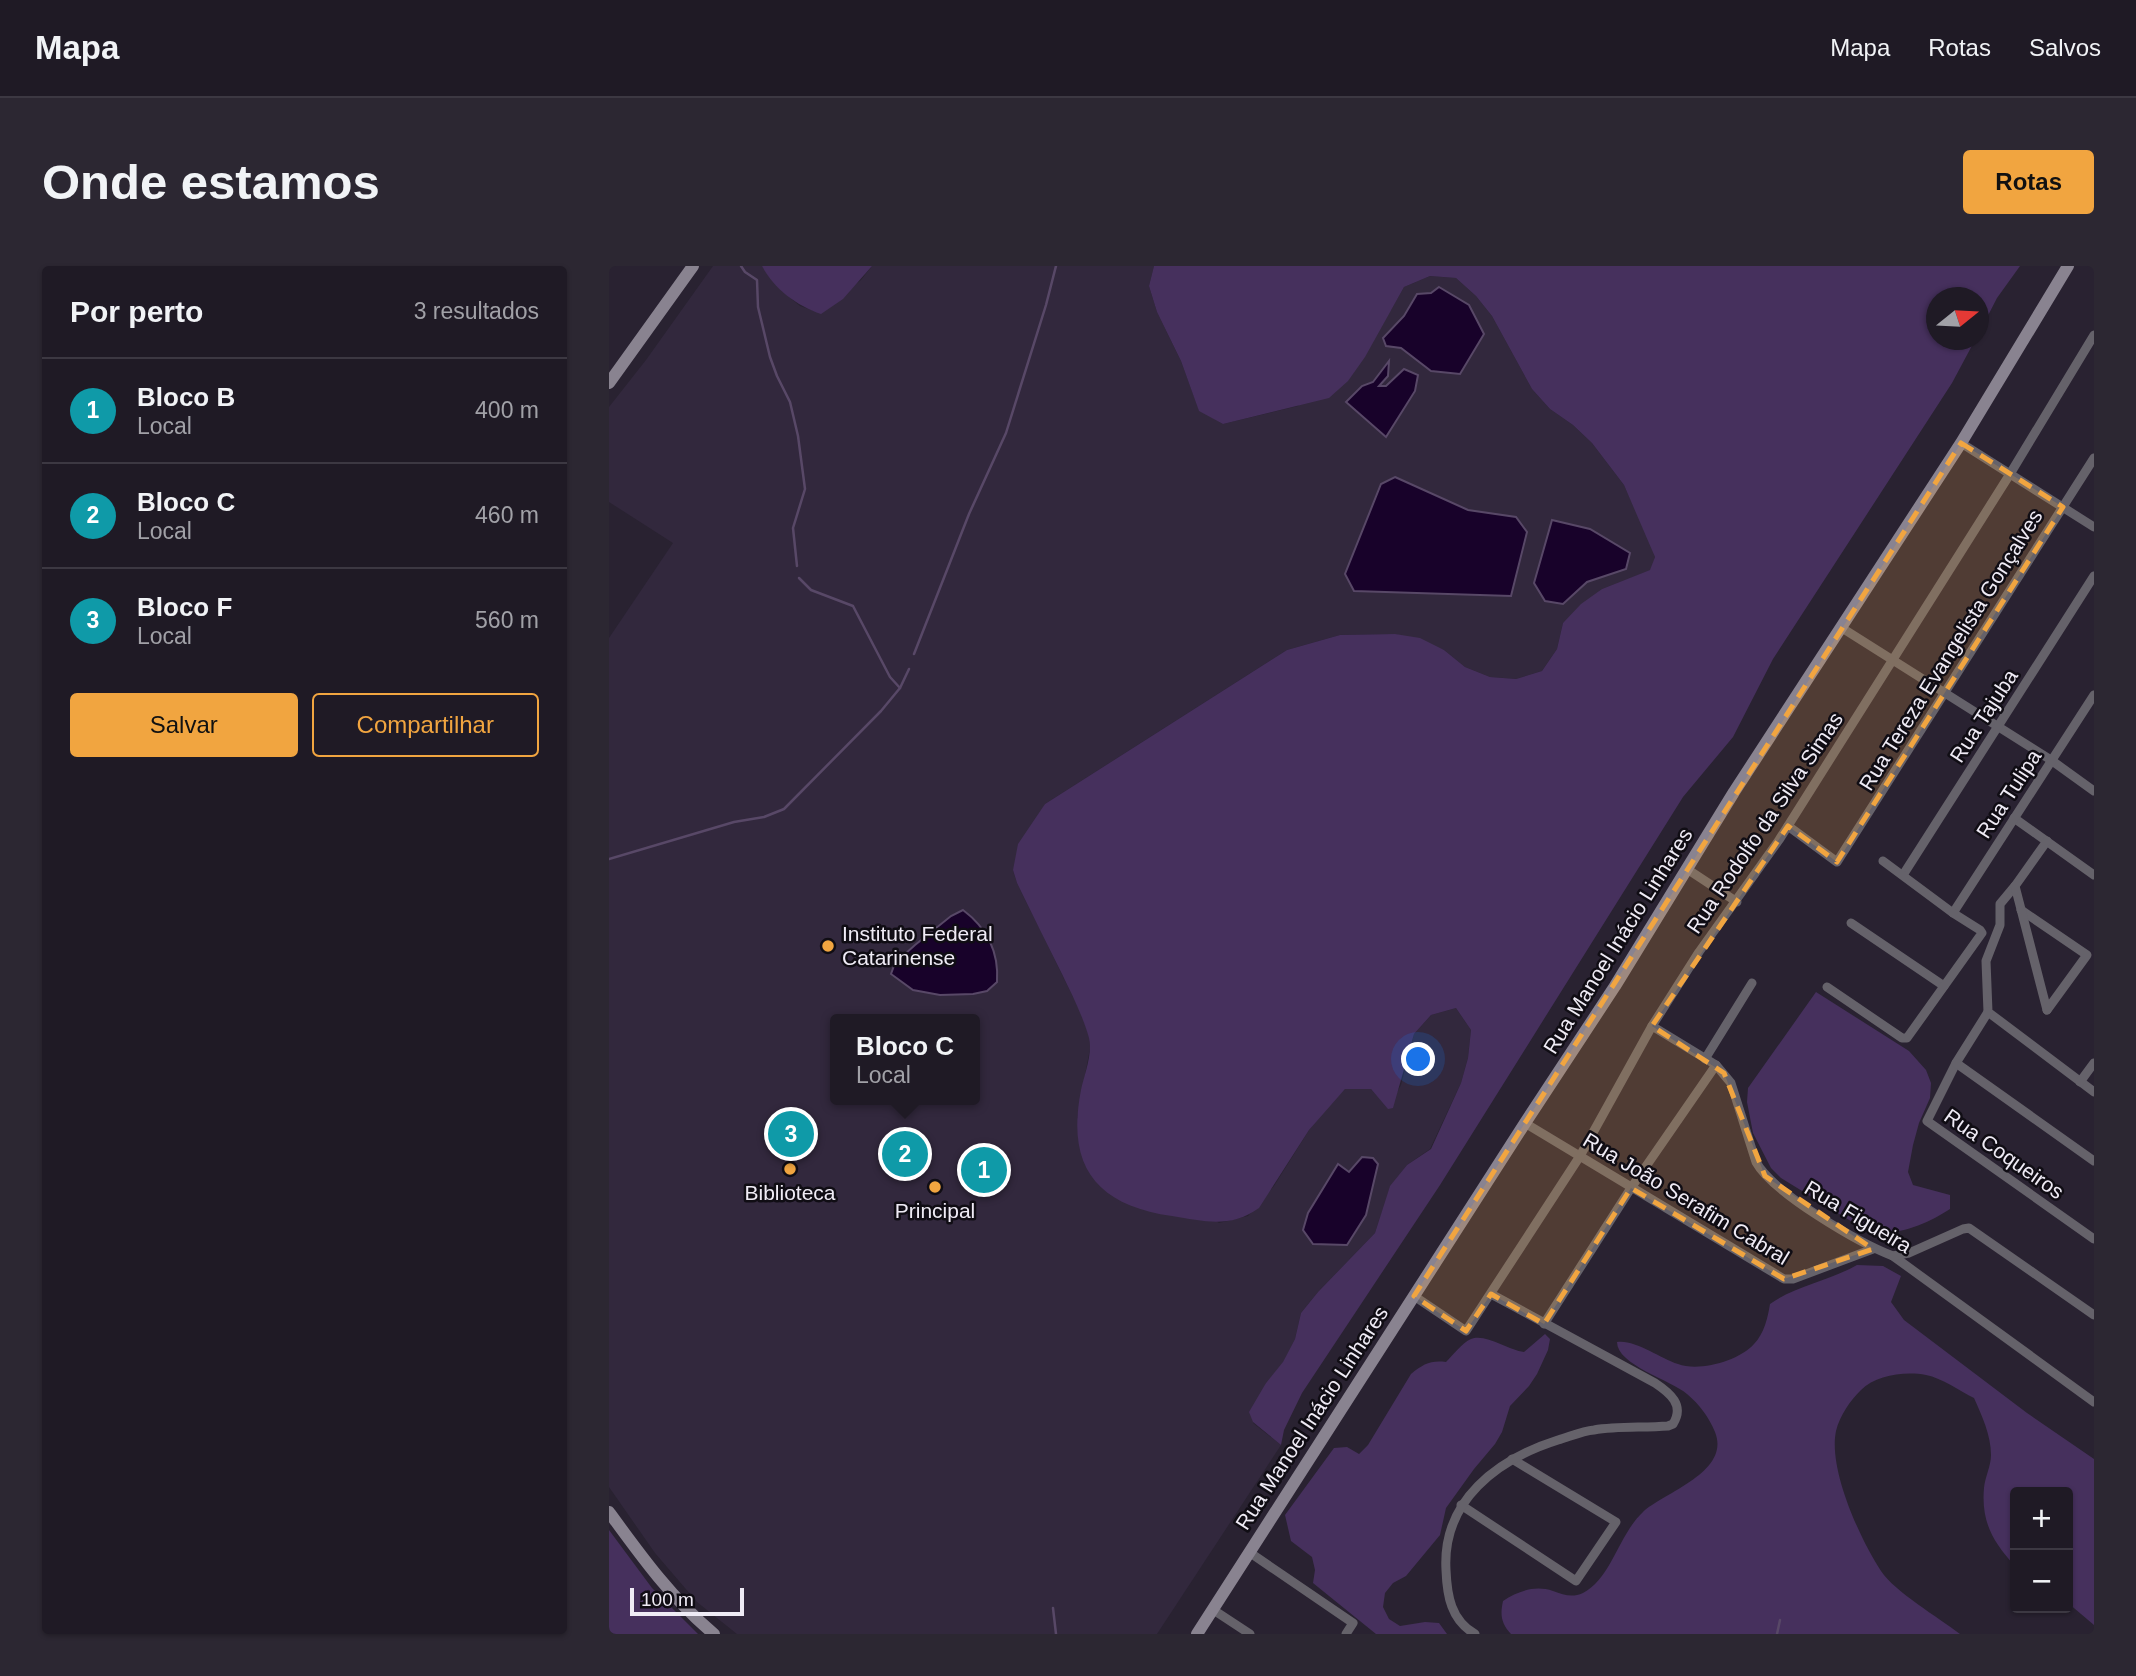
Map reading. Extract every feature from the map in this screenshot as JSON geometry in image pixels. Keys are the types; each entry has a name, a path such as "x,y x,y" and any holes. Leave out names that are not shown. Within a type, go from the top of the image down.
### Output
{"main road":[{"path":"609,383 693,266"},
{"name":"Rua Manoel Inácio Linhares","path":"1197,1634 1615,986 1734,792 1961,443 2068,266"},
{"path":"609,1512 668,1590 714,1634"}],"street":[{"name":"Rua Rodolfo da Silva Simas","path":"1414,1296 1466,1331 1580,1157 1652,1026 1699,952 1737,902 1787,826 2010,474 2094,335"},
{"path":"1961,443 2094,527"},
{"name":"Rua Tereza Evangelista Gonçalves","path":"1787,826 1837,862 2094,458"},
{"name":"Rua Tajuba","path":"1903,875 2094,576"},
{"path":"1842,628 2052,760 2094,791"},
{"name":"Rua Tulipa","path":"1953,913 2094,695"},
{"path":"2014,818 2094,875"},
{"path":"2047,841 2000,904 2000,925 1986,961 1988,1012 1956,1063 2094,1161"},
{"path":"1827,988 1904,1039 1982,933 1883,861"},
{"path":"1687,869 1737,902"},
{"path":"2015,886 2021,910 2047,1010 2087,955 2021,910"},
{"path":"1851,923 1944,986"},
{"path":"1705,1059 1752,983"},
{"path":"1988,1012 2094,1092"},
{"name":"Rua Figueira","path":"1652,1026 1716,1065 1731,1083 1751,1151 1761,1171 1780,1190 1873,1249 1893,1256 2093,1398"},
{"name":"Rua Coqueiros","path":"1956,1063 1927,1121 2094,1239"},
{"path":"2080,1082 2094,1063"},
{"path":"1544,1324 1631,1188 1716,1065"},
{"name":"Rua João Serafim Cabral","path":"1525,1123 1784,1279 1793,1279 1873,1249"},
{"path":"1893,1256 1909,1253 1969,1228 2094,1315"},
{"path":"1475,1634 1458,1620 1450,1604 1446,1584 1446,1549 1461,1505 1478,1484 1512,1459 1544,1445 1591,1430 1668,1426 1677,1420 1677,1404 1664,1388 1491,1294"},
{"path":"1461,1505 1576,1581 1616,1522 1512,1459"},
{"path":"1249,1552 1353,1623 1346,1634"},
{"path":"1213,1609 1250,1634"}],"highlighted area":[{"path":"1961,443 2063,507 1837,862 1788,826 1652,1026 1724,1073 1765,1176 1873,1249 1784,1279 1631,1188 1544,1324 1491,1294 1466,1331 1414,1296"}],"shaded area":[{"name":"Instituto Federal Catarinense","path":"713,266 762,266 783,292 800,306 821,313 861,280 872,266 1154,266 1149,286 1157,312 1181,361 1199,410 1223,424 1298,406 1391,310 1404,287 1430,276 1456,278 1476,296 1492,316 1532,389 1550,409 1592,443 1624,485 1647,535 1655,557 1651,570 1602,589 1563,623 1557,649 1542,671 1516,679 1490,677 1465,667 1444,650 1395,634 1340,635 1287,650 1045,804 1013,870 1083,1017 1091,1043 1077,1118 1219,1223 1248,1216 1274,1186 1309,1130 1345,1089 1371,1089 1388,1108 1401,1085 1414,1034 1431,1015 1456,1008 1471,1030 1468,1058 1461,1083 1430,1149 1407,1165 1390,1187 1375,1233 1301,1313 1295,1339 1283,1363 1266,1383 1253,1423 1281,1445 1157,1634 737,1634 697,1602 655,1553 609,1487 609,638 673,543 609,502 609,407"},
{"path":"762,266 872,266 843,299 821,314 787,296"},
{"path":"1154,266 2020,266 1989,314 1989,287 1926,287 1926,350 1970,350 1952,383 1773,659 1733,737 1683,797 1440,1185 1302,1393 1284,1430 1281,1445 1253,1422 1249,1412 1266,1383 1283,1362 1295,1339 1301,1313 1375,1233 1390,1186 1407,1165 1431,1149 1461,1083 1468,1058 1471,1030 1456,1008 1431,1015 1414,1034 1393,1108 1388,1109 1371,1089 1345,1089 1309,1130 1259,1208 1248,1215 1227,1221 1206,1221 1146,1211 1124,1202 1106,1191 1092,1177 1083,1160 1078,1140 1077,1117 1089,1057 1089,1038 1073,998 1017,883 1013,870 1018,844 1045,804 1287,650 1340,635 1395,634 1420,638 1444,650 1465,667 1490,677 1516,679 1542,671 1557,649 1563,623 1581,604 1602,589 1650,570 1655,557 1624,485 1592,443 1550,409 1532,389 1492,316 1476,296 1456,278 1430,276 1404,287 1365,357 1348,381 1329,398 1223,424 1199,411 1181,361 1157,312 1149,286"},
{"path":"1439,287 1469,305 1484,334 1460,374 1431,371 1401,348 1386,346 1383,338 1404,316 1417,294 1431,293"},
{"path":"1389,361 1388,376 1379,386 1386,386 1404,369 1418,375 1415,391 1386,437 1346,402 1362,386 1373,382"},
{"path":"1395,477 1468,510 1516,517 1527,532 1511,596 1354,591 1345,574 1381,484"},
{"path":"1552,520 1590,529 1630,553 1626,569 1587,582 1563,604 1545,601 1534,583"},
{"path":"963,910 985,933 996,961 997,982 987,991 940,995 913,990 891,974 895,963 915,945 951,916"},
{"path":"1816,992 1909,1051 1926,1070 1931,1083 1930,1098 1919,1123 1908,1172 1913,1185 1950,1195 1950,1209 1931,1220 1889,1233 1867,1231 1781,1178 1771,1168 1753,1133 1747,1102 1748,1088"},
{"path":"1362,1157 1373,1158 1378,1164 1366,1215 1347,1245 1313,1244 1303,1230 1308,1213 1338,1164 1349,1172"},
{"path":"1857,1265 1883,1266 1901,1276 1891,1302 1904,1320 2027,1413 2094,1459 2094,1625 2073,1607 2073,1487 2010,1487 2010,1560 1990,1531 1984,1511 1984,1488 1991,1448 1974,1398 1938,1379 1909,1374 1891,1375 1875,1381 1853,1399 1836,1431 1837,1464 1855,1523 1881,1571 1906,1596 1960,1634 1511,1634 1502,1619 1503,1601 1533,1589 1546,1589 1568,1595 1583,1593 1601,1578 1627,1532 1643,1512 1693,1480 1714,1459 1717,1446 1715,1432 1700,1406 1687,1394 1635,1365 1619,1350 1617,1342 1631,1343 1687,1366 1707,1366 1729,1360 1747,1350 1757,1340 1767,1320 1770,1304 1791,1292"},
{"path":"1545,1334 1550,1339 1548,1350 1537,1374 1510,1406 1502,1432 1495,1444 1446,1508 1440,1535 1406,1576 1393,1583 1385,1593 1383,1607 1389,1619 1400,1626 1439,1623 1447,1634 1376,1634 1313,1583 1315,1570 1312,1557 1291,1541 1285,1515 1334,1448 1347,1447 1359,1454 1368,1445 1411,1374 1419,1368 1431,1362 1446,1362 1471,1339 1483,1338 1524,1352"},
{"path":"609,1530 652,1588 698,1634 609,1634"}],"waterway":[{"path":"741,266 757,280 758,307 770,357 790,402 798,436 805,489 793,528 797,566"},
{"path":"914,654 969,514 1006,433 1056,266"},
{"path":"799,578 811,590 853,606 890,677 900,688"},
{"path":"609,859 734,822 764,817 784,809 881,711 900,688 909,669"},
{"path":"1053,1608 1056,1634"},
{"path":"1777,1634 1780,1620"}],"place":[{"name":"Instituto Federal Catarinense","path":"828,946"},
{"name":"Bloco F","path":"791,1134"},
{"name":"Bloco C","path":"905,1154"},
{"name":"Biblioteca","path":"790,1169"},
{"name":"Bloco B","path":"984,1170"},
{"name":"Principal","path":"935,1187"}]}
